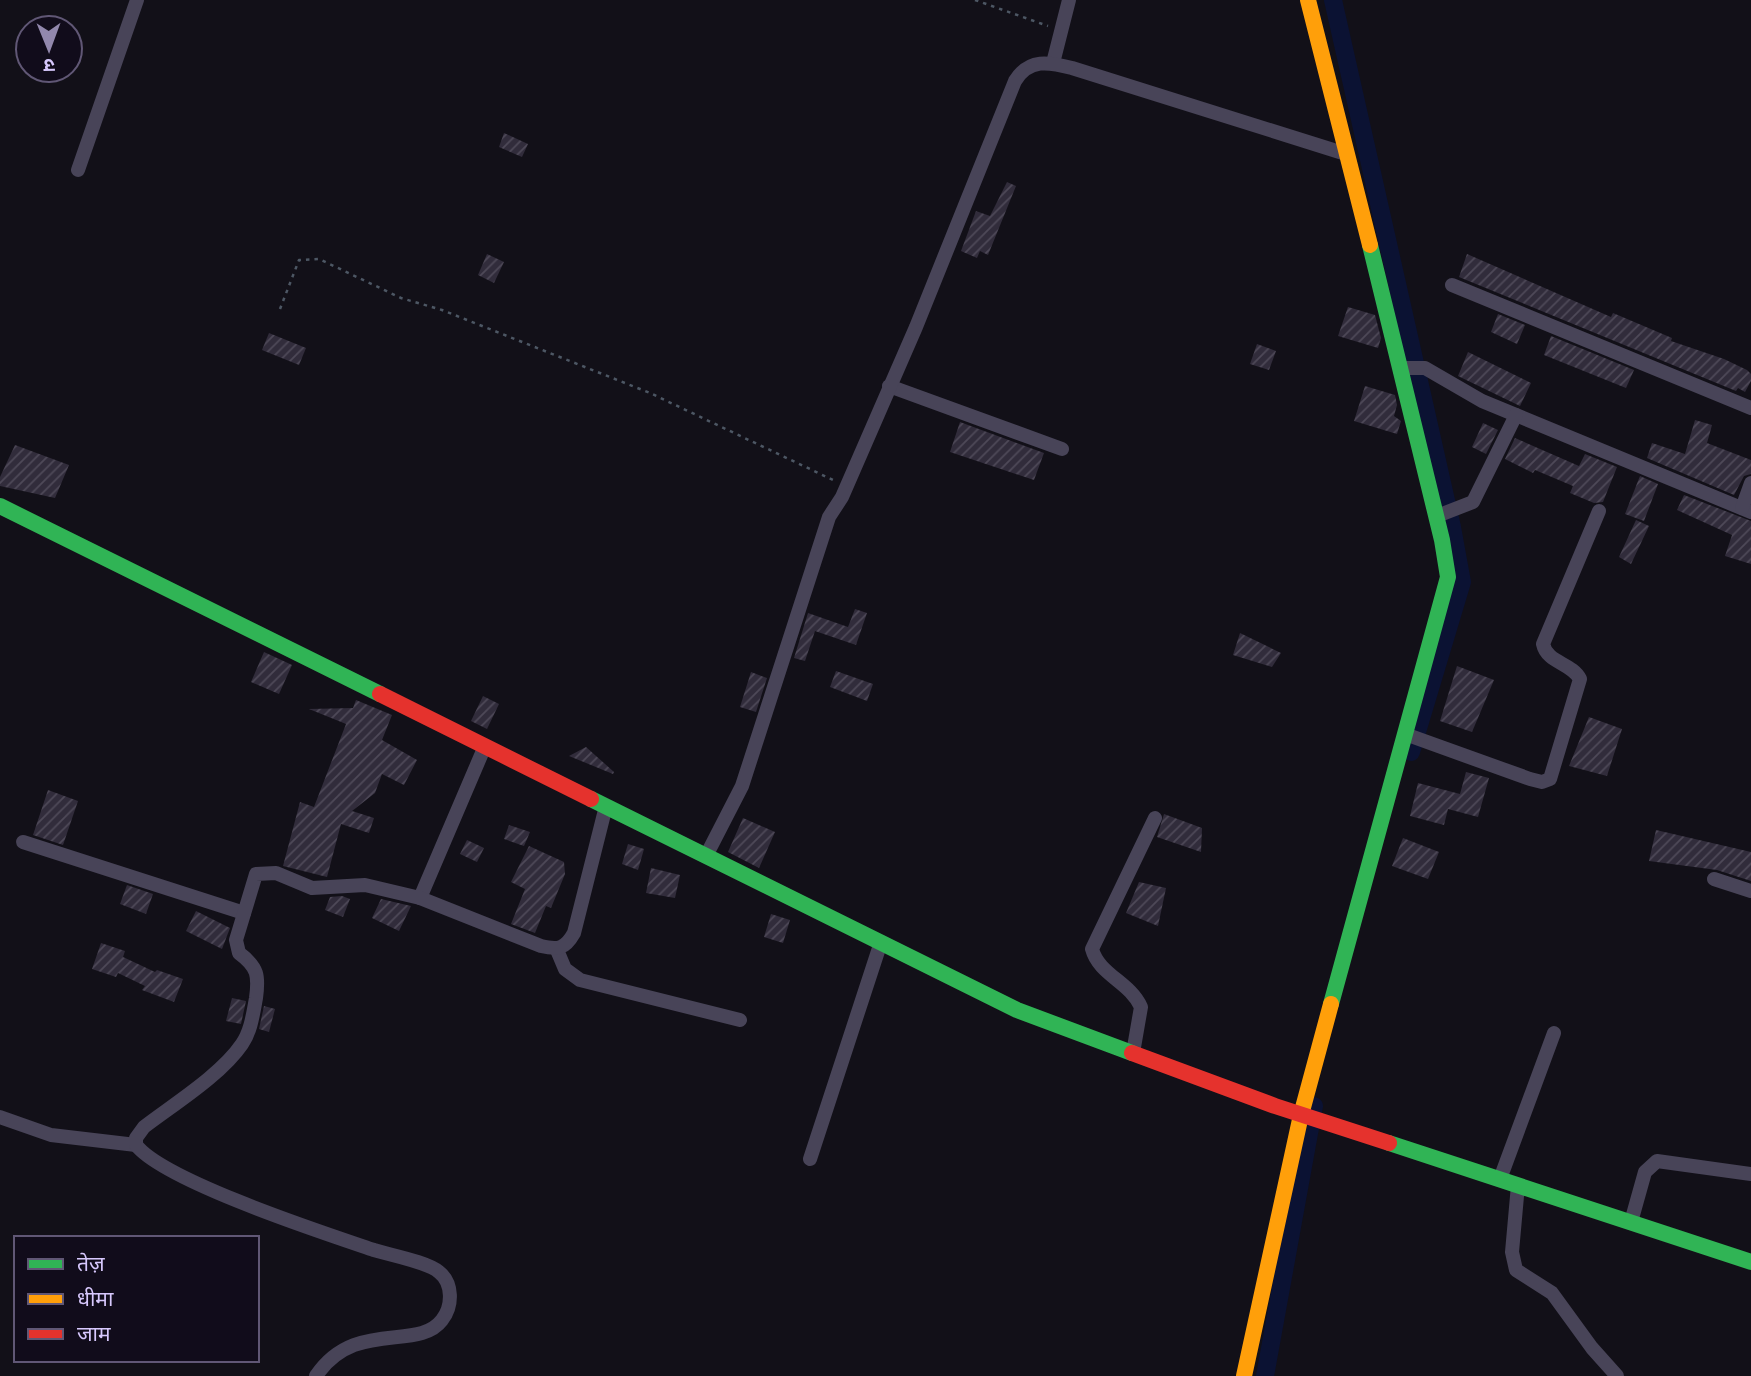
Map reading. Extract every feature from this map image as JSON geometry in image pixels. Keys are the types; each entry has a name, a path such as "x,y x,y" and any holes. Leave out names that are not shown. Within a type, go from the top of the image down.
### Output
{"street":[{"path":"78,170 137,0"},
{"path":"1054,63 1069,0"},
{"path":"1244,1376 1308,1117 1413,737 1447,586 1445,514 1346,154 1308,0"},
{"path":"706,856 742,786 818,550 916,327 1014,81 1022,69 1030,65 1054,63 1346,154"},
{"path":"1452,285 1751,408"},
{"path":"1403,364 1425,368 1482,401 1747,510 1751,483"},
{"path":"889,386 1062,449"},
{"path":"1445,514 1468,506 1477,496 1516,415"},
{"path":"0,506 1017,1010 1308,1117 1751,1262"},
{"path":"1413,737 1530,779 1542,782 1550,779 1580,679 1574,670 1549,656 1544,644 1599,511"},
{"path":"419,898 485,746"},
{"path":"136,1145 136,1138 144,1127 228,1061 243,1043 253,1017 258,977 257,970 239,953 237,946 256,874 266,872 312,888 365,885 419,898 557,950 567,945 574,933 606,806"},
{"path":"1133,1053 1141,1007 1124,984 1096,960 1093,949 1154,818"},
{"path":"23,842 244,913"},
{"path":"1714,879 1751,891"},
{"path":"810,1159 881,942"},
{"path":"557,950 565,969 580,980 740,1020"},
{"path":"1500,1179 1554,1033"},
{"path":"0,1116 51,1135 136,1145 153,1162 189,1180 373,1250 438,1270 447,1281 450,1293 447,1309 443,1320 434,1327 417,1334 359,1341 345,1347 316,1376"},
{"path":"1631,1222 1645,1172 1657,1161 1751,1174"},
{"path":"1518,1185 1512,1252 1516,1270 1552,1293 1592,1348 1617,1376"}],"path":[{"path":"975,0 1061,31"},
{"path":"280,309 299,260 318,259 401,299 442,310 650,393 846,485"}],"building":[{"path":"504,133 528,144 522,157 499,147"},
{"path":"1007,182 1016,186 988,255 980,251 977,258 961,251 976,211 990,216"},
{"path":"487,254 504,262 494,283 478,275"},
{"path":"1467,254 1611,317 1613,313 1672,338 1671,341 1724,359 1747,370 1751,374 1751,381 1745,392 1738,388 1736,391 1459,277"},
{"path":"1348,307 1375,315 1381,338 1378,348 1338,336"},
{"path":"1498,314 1525,325 1517,344 1491,332"},
{"path":"269,333 306,348 299,365 262,350"},
{"path":"1551,336 1634,370 1626,388 1544,355"},
{"path":"1257,344 1276,351 1269,370 1250,364"},
{"path":"1468,352 1531,383 1520,406 1458,376"},
{"path":"1365,386 1395,395 1397,405 1394,416 1401,421 1397,434 1354,421"},
{"path":"1695,420 1712,425 1707,443 1751,460 1751,474 1744,476 1734,495 1647,458 1652,443 1685,454"},
{"path":"960,422 1044,453 1034,480 950,452"},
{"path":"1483,423 1498,430 1486,454 1472,447"},
{"path":"1515,438 1579,466 1585,454 1617,467 1603,502 1594,503 1570,493 1573,486 1535,470 1533,473 1505,459"},
{"path":"15,445 69,465 55,498 0,486 0,477"},
{"path":"1640,476 1658,484 1644,521 1625,514"},
{"path":"1684,495 1751,521 1751,564 1725,556 1732,535 1677,510"},
{"path":"1636,520 1649,526 1631,564 1619,557"},
{"path":"855,609 867,613 856,645 815,631 805,661 794,658 808,613 848,627"},
{"path":"1240,633 1281,653 1272,667 1233,655"},
{"path":"264,652 292,665 279,694 251,682"},
{"path":"1457,666 1494,680 1472,732 1440,721"},
{"path":"836,671 873,684 867,701 830,687"},
{"path":"751,672 767,678 756,712 740,707"},
{"path":"483,696 499,704 487,729 471,721"},
{"path":"356,700 392,715 382,740 417,760 404,785 382,774 375,793 352,811 374,818 369,833 341,824 327,877 283,866 300,802 314,807 346,724 309,709 353,708"},
{"path":"1589,717 1622,729 1607,776 1569,766"},
{"path":"586,747 614,772 613,774 569,756"},
{"path":"1466,772 1489,778 1478,817 1448,809 1444,825 1410,816 1418,783 1460,794"},
{"path":"48,790 78,801 63,845 33,835"},
{"path":"1164,814 1202,828 1201,852 1157,837"},
{"path":"743,818 775,832 759,868 728,852"},
{"path":"509,825 530,832 524,846 504,839"},
{"path":"1656,830 1751,852 1751,881 1717,870 1649,861"},
{"path":"1403,838 1439,852 1428,879 1392,866"},
{"path":"467,840 484,848 477,862 460,854"},
{"path":"628,844 644,849 638,870 622,864"},
{"path":"529,846 564,862 565,874 551,908 546,906 535,933 511,924 525,889 511,882"},
{"path":"651,868 680,875 675,898 646,893"},
{"path":"1139,882 1166,888 1158,926 1126,913"},
{"path":"127,885 153,894 146,914 120,904"},
{"path":"342,896 350,899 343,917 325,910 330,897"},
{"path":"381,899 411,906 399,931 372,918"},
{"path":"196,911 230,928 222,949 186,931"},
{"path":"771,914 790,920 783,943 764,937"},
{"path":"101,943 125,951 123,957 155,972 157,970 183,979 174,1002 142,990 145,986 118,973 116,977 92,969"},
{"path":"232,998 246,1001 241,1024 226,1021"},
{"path":"264,1006 275,1009 269,1032 259,1029"}],"waterway":[{"path":"1333,0 1452,527 1462,582 1411,752"},
{"path":"1265,1376 1314,1106"}],"traffic: fast":[{"path":"1331,1004 1448,577 1442,540 1370,245"},
{"path":"0,506 380,694"},
{"path":"591,799 1017,1010 1132,1053"},
{"path":"1389,1143 1751,1262"}],"traffic: slow":[{"path":"1308,0 1370,245"},
{"path":"1244,1376 1301,1115 1331,1004"}],"traffic: jam":[{"path":"380,694 591,799"},
{"path":"1132,1053 1275,1106 1389,1143"}]}
